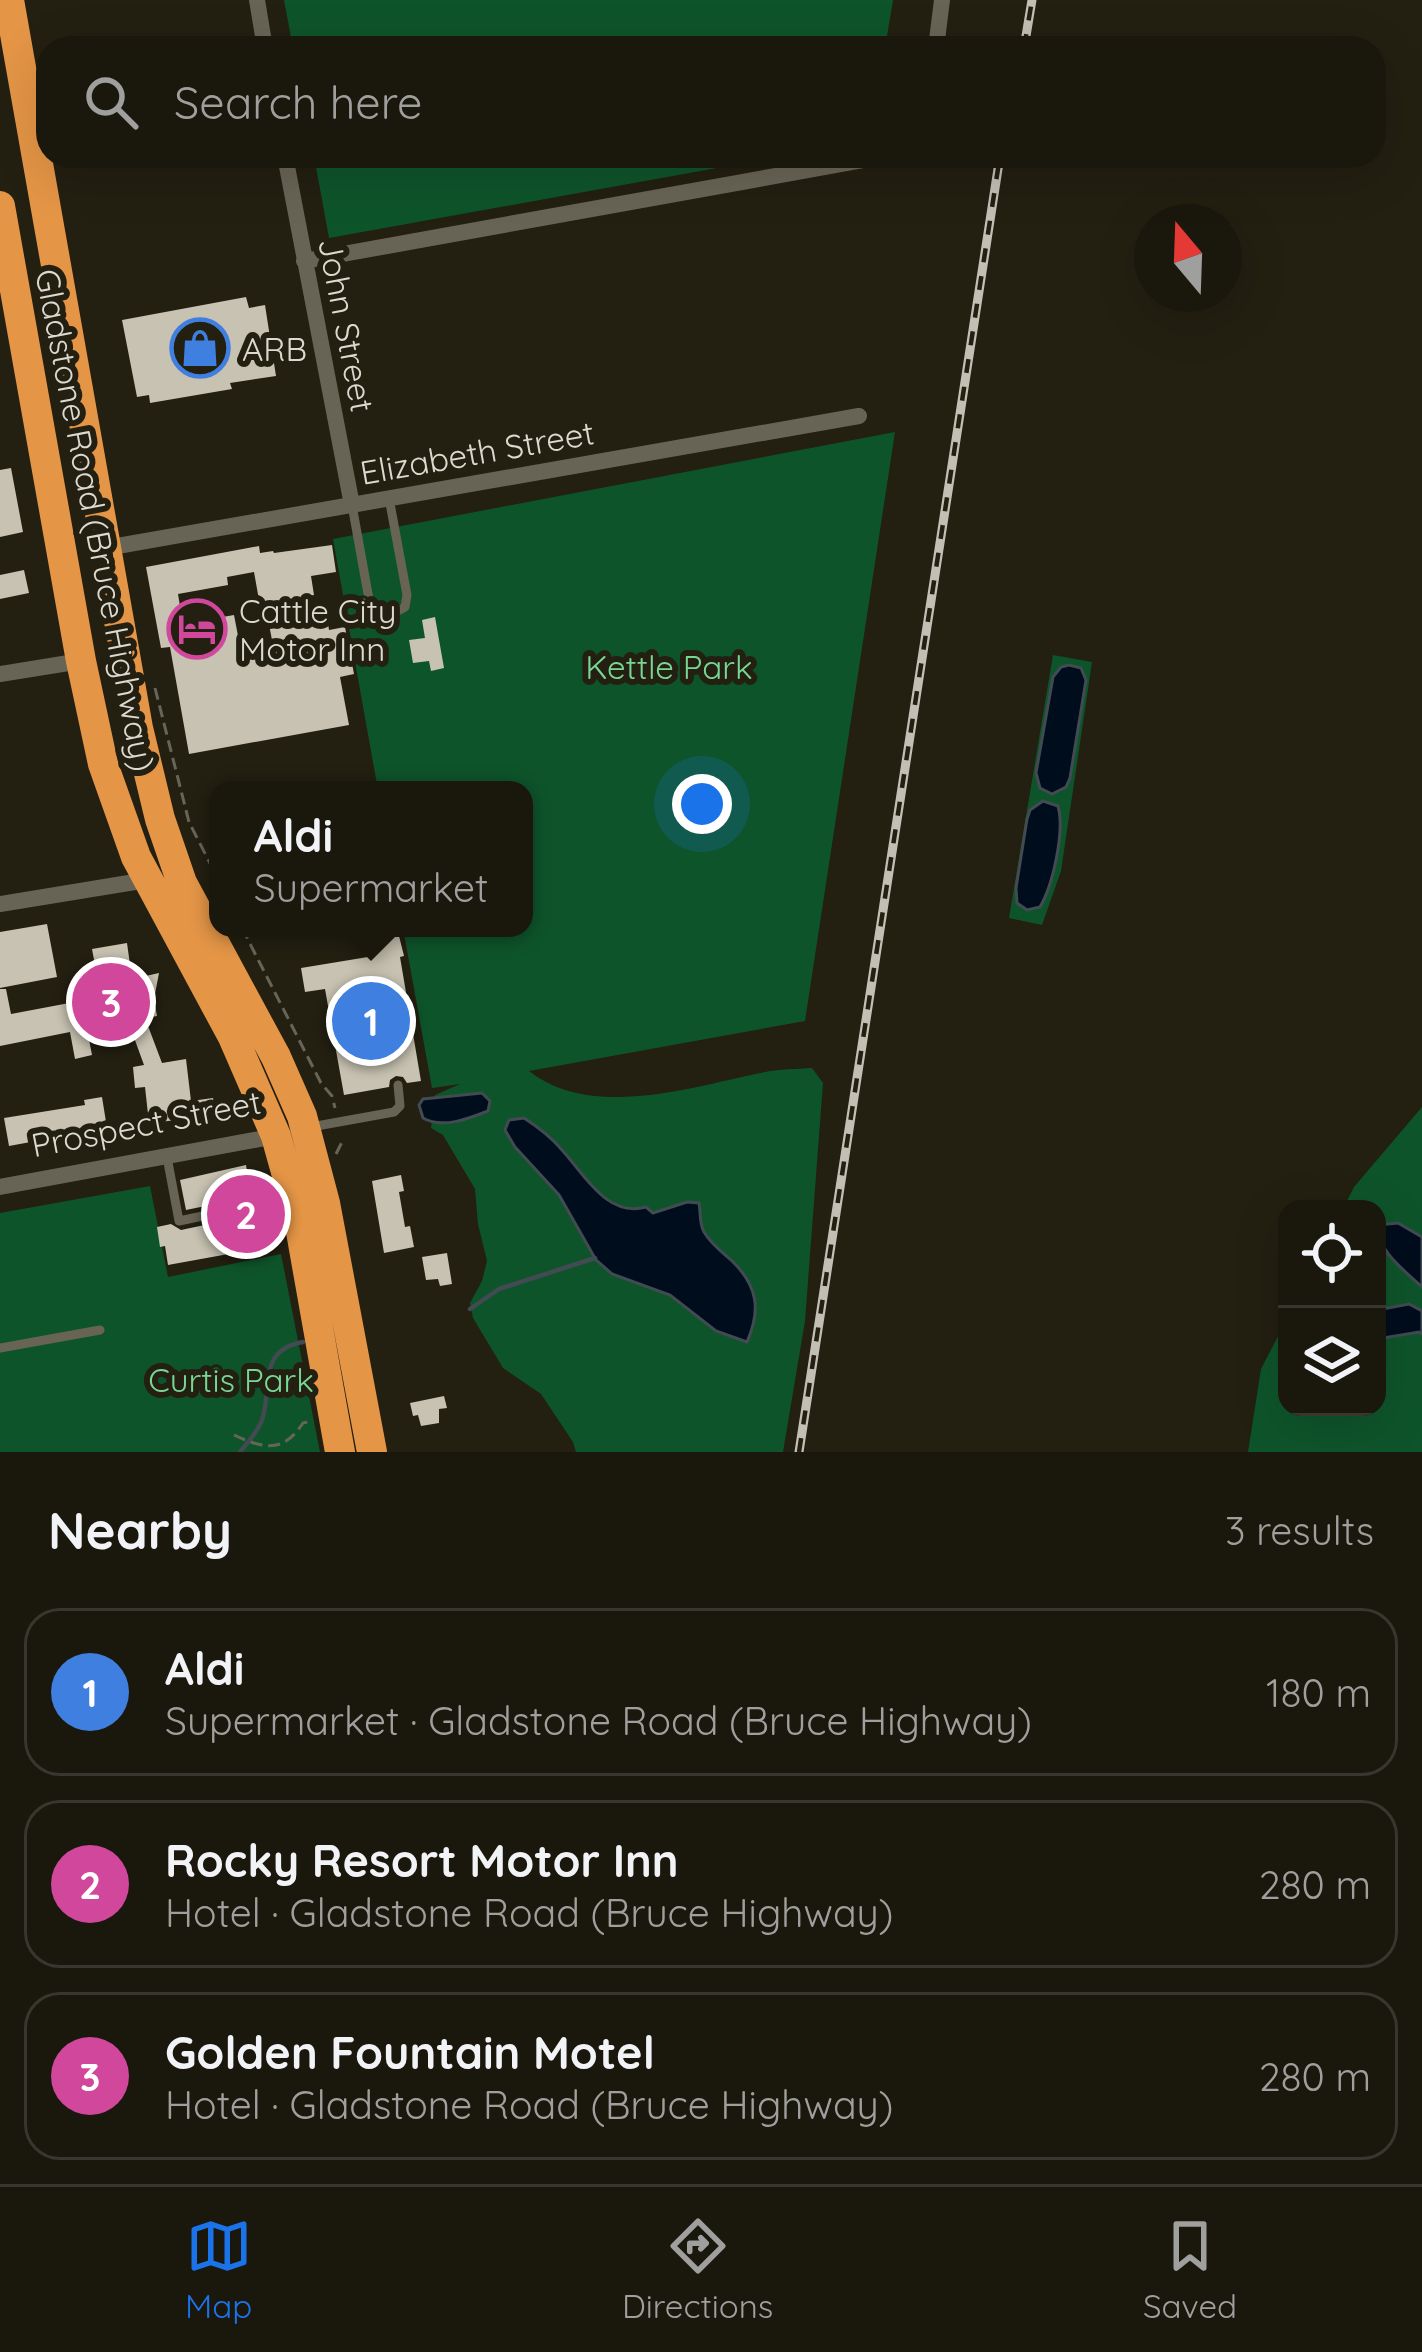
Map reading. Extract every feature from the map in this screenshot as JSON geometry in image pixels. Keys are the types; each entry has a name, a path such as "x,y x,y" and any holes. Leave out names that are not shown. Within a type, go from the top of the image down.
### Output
{"highway":[{"name":"Gladstone Road (Bruce Highway)","path":"9,0 13,105 106,548 142,746 176,868 209,935"},
{"name":"Gladstone Road (Bruce Highway)","path":"0,206 11,319 103,764 147,880 291,1132 329,1224 372,1452"},
{"path":"81,661 125,654"},
{"name":"Gladstone Road (Bruce Highway)","path":"210,937 276,1057 340,1452"}],"street":[{"path":"256,0 263,36"},
{"path":"938,36 942,0"},
{"name":"John Street","path":"287,168 352,505"},
{"path":"304,262 819,168"},
{"name":"Elizabeth Street","path":"106,548 859,416"},
{"path":"0,674 81,661"},
{"path":"0,904 147,880"},
{"name":"Prospect Street","path":"0,1187 291,1132"}],"lane":[{"path":"352,505 370,605 381,614 391,613 405,607 407,595 389,498"},
{"path":"291,1132 394,1112 400,1106 398,1085"},
{"path":"167,1156 179,1221 231,1210"},
{"path":"0,1348 100,1330"}],"path":[{"path":"247,937 335,1108"},
{"path":"234,1435 268,1450 295,1438 303,1423 320,1419"}],"green space":[{"path":"284,0 893,0 887,36 291,36"},
{"path":"316,168 717,168 329,238"},
{"name":"Kettle Park","path":"895,432 805,1021 529,1071 555,1086 613,1097 676,1091 788,1069 812,1068 823,1083 805,1321 783,1452 576,1452 541,1394 503,1368 473,1318 470,1303 487,1261 475,1189 443,1135 431,1128 435,1095 460,1084 432,1088 405,937 533,937 533,781 376,781 333,539"},
{"path":"1053,655 1092,662 1061,871 1042,925 1009,918","holes":["1069,665 1070,778 1060,792 1037,781 1036,772 1053,677"]},
{"path":"1422,1107 1422,1452 1248,1452 1261,1369 1278,1336 1278,1416 1386,1416 1386,1200 1348,1200"},
{"name":"Curtis Park","path":"150,1186 168,1277 281,1254 320,1452 0,1452 0,1213"}],"water":[{"path":"1069,665 1081,668 1086,680 1070,778 1066,787 1052,794 1040,788 1036,773 1053,677"},
{"path":"1043,801 1058,806 1059,843 1045,897 1040,907 1027,910 1017,903 1016,888 1027,819 1030,810"},
{"path":"482,1093 490,1101 488,1111 455,1122 423,1118 419,1105 423,1099"},
{"path":"524,1118 553,1141 598,1192 620,1206 646,1207 653,1213 699,1203 704,1232 741,1270 752,1289 755,1309 747,1342 716,1331 670,1295 612,1274 596,1260 559,1195 505,1130 509,1120"},
{"path":"1398,1223 1422,1237 1422,1287 1386,1250 1386,1224"},
{"path":"1409,1304 1422,1311 1422,1334 1386,1338 1386,1308"}],"building":[{"name":"ARB","path":"246,297 249,308 265,305 276,376 150,403 149,395 137,397 122,320"},
{"path":"11,468 23,532 0,537 0,470"},
{"path":"332,545 336,572 311,576 314,595 286,600 290,622 327,617 329,630 345,627 354,674 340,677 349,725 189,754 170,647 161,648 146,567 259,546 260,553","holes":["254,572 259,600 264,599 272,640 240,646 234,615 183,624 178,594 228,585 227,577"]},
{"path":"24,570 29,593 0,599 0,575"},
{"path":"435,617 444,668 431,671 429,661 413,663 409,640 425,638 422,620"},
{"path":"47,924 57,977 0,988 0,932"},
{"path":"378,937 399,937 421,1081 407,1083 396,1076 389,1087 344,1095 325,989 305,992 301,968 374,956 373,946 379,945"},
{"path":"127,943 132,979 159,973 154,999 157,1016 145,1018 162,1063 186,1059 191,1101 213,1098 216,1116 149,1123 145,1087 135,1088 133,1067 144,1065 128,1021 87,1029 92,1055 75,1059 70,1032 0,1046 0,989 6,989 11,1014 101,997 92,949"},
{"path":"102,1097 107,1128 9,1146 4,1118 85,1105 84,1100"},
{"path":"246,1165 261,1248 168,1265 157,1227 171,1224 181,1230 233,1219 240,1212 237,1203 230,1201 186,1210 180,1180"},
{"path":"401,1175 405,1227 410,1226 414,1247 384,1253 372,1181"},
{"path":"447,1253 452,1284 440,1286 438,1279 426,1280 422,1257"},
{"path":"444,1396 447,1408 439,1409 439,1423 421,1426 410,1403"}],"waterway":[{"path":"470,1309 499,1289 595,1258"},
{"path":"240,1452 262,1420 273,1361 288,1346 303,1342"}],"railway":[{"path":"1026,36 1032,0"},
{"path":"799,1452 998,168"}],"place":[{"name":"ARB","path":"200,348"},
{"name":"Cattle City Motor Inn","path":"197,629"},
{"name":"Golden Fountain Motel","path":"111,1002"},
{"name":"Aldi","path":"371,1021"},
{"name":"Rocky Resort Motor Inn","path":"246,1214"}]}
